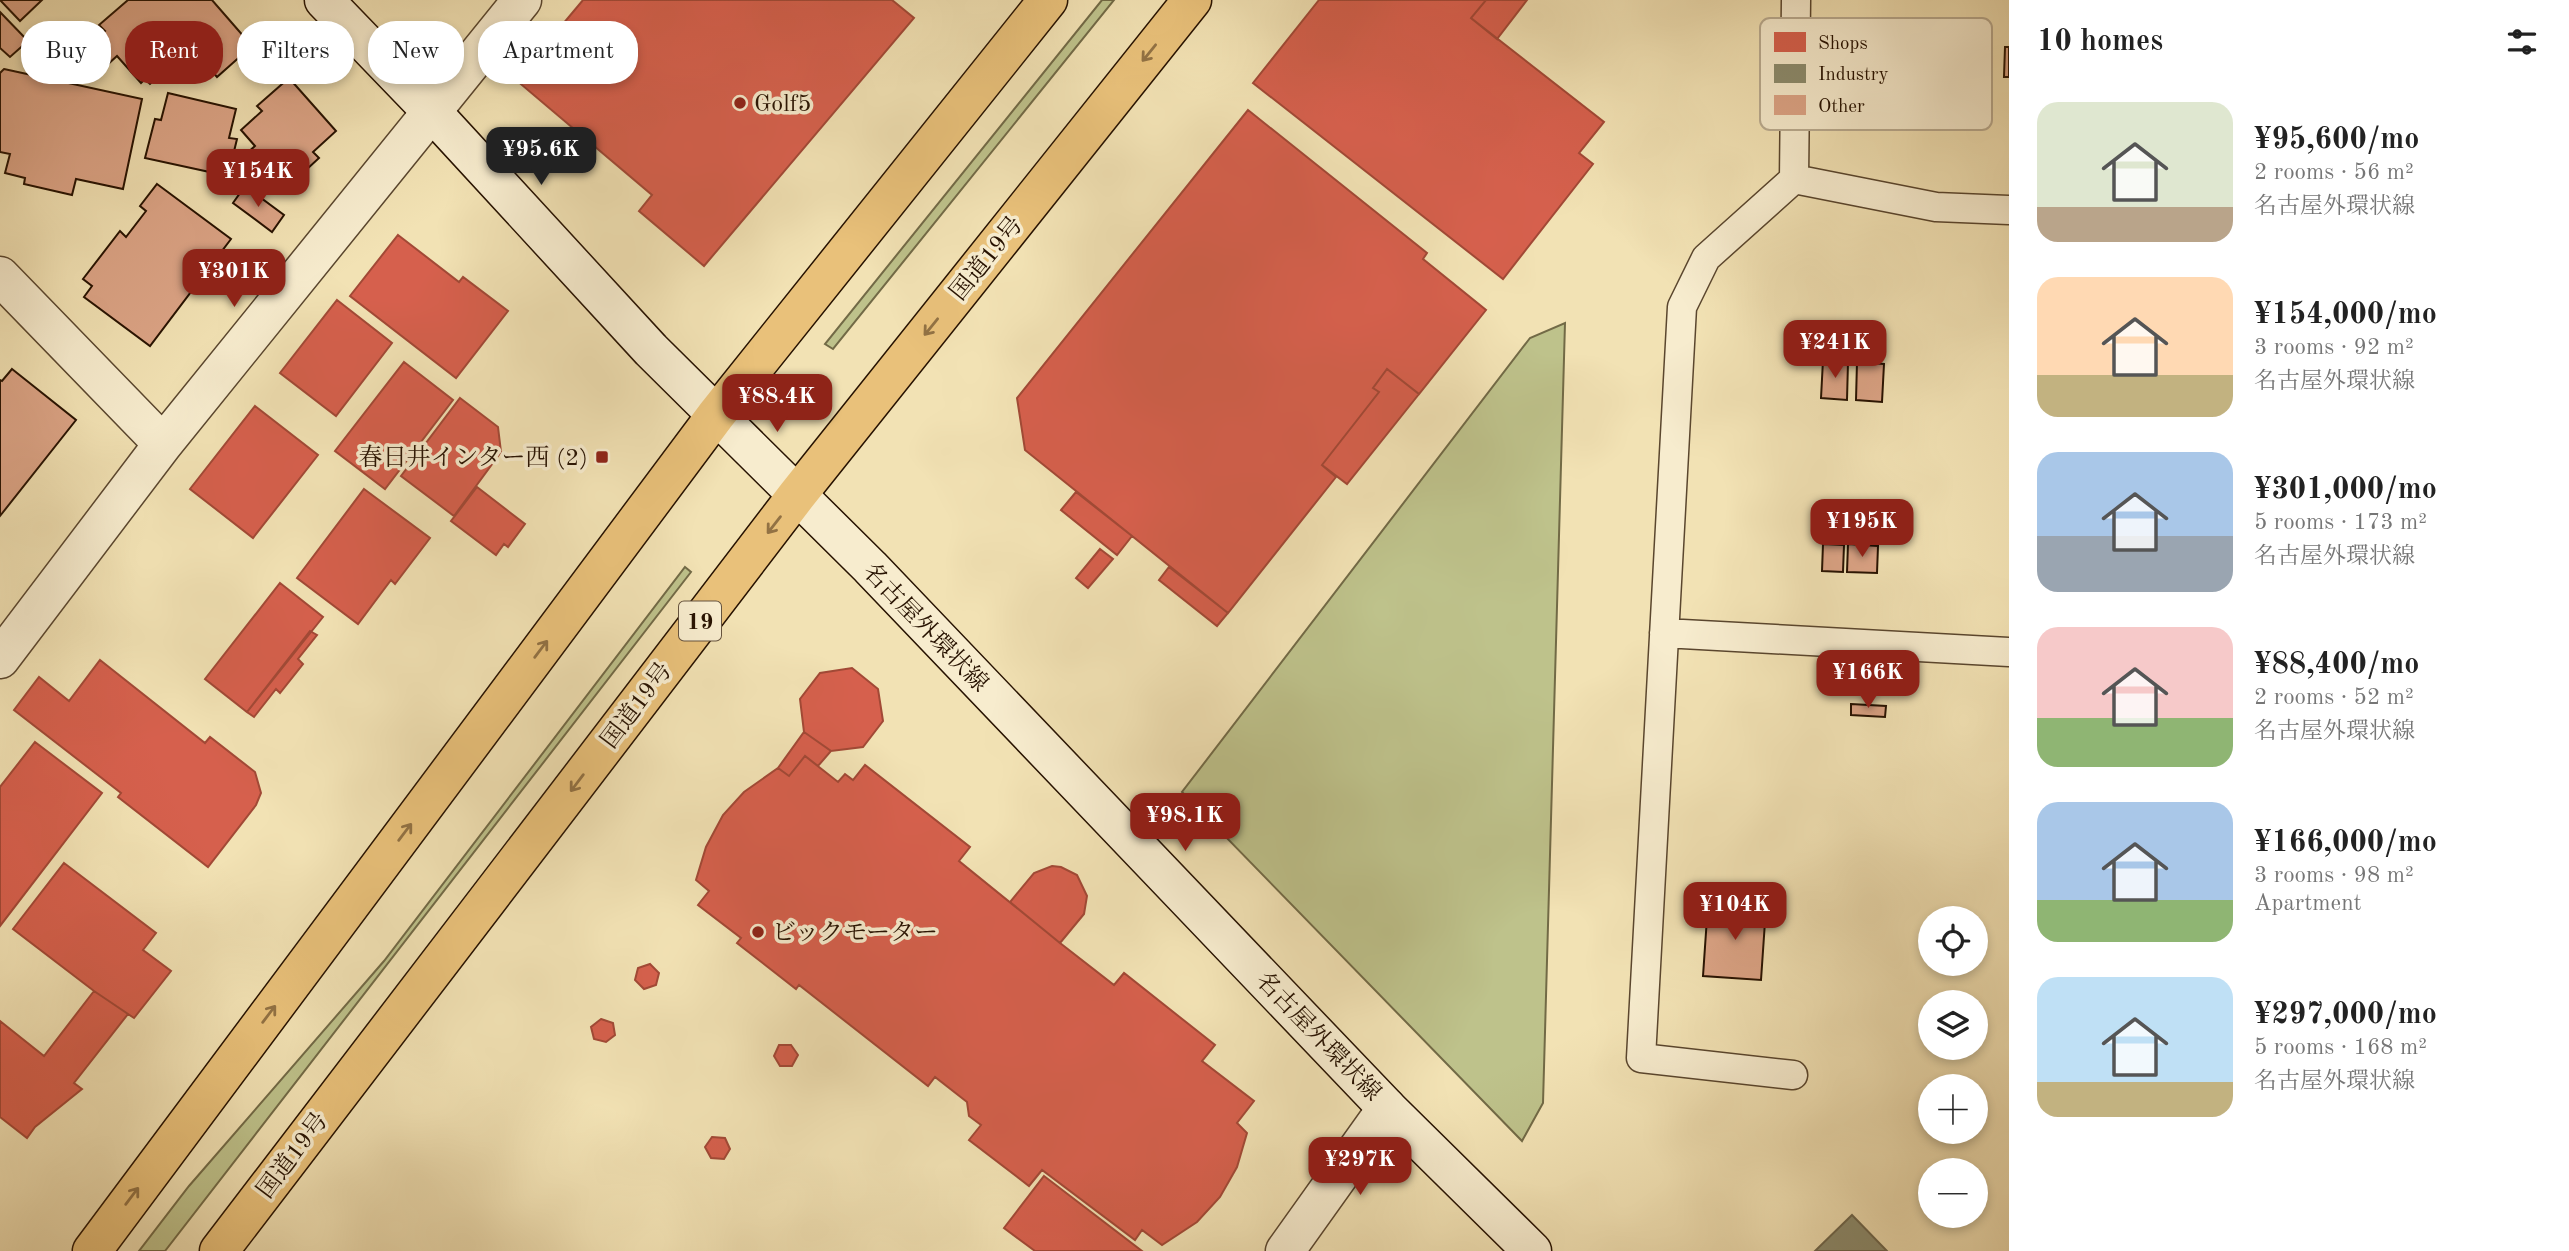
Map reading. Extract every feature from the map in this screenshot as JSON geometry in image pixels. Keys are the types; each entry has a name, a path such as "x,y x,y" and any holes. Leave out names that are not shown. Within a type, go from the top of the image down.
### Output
{"highway":[{"path":"92,1251 716,415 1048,0"},
{"name":"国道19号","path":"219,1251 797,495 1192,0"}],"main road":[{"name":"名古屋外環状線","path":"324,0 432,112 651,350 880,577 1387,1108 1532,1251"},
{"path":"0,659 163,444 522,0"},
{"path":"0,276 163,444"},
{"path":"1285,1251 1387,1108"}],"lane":[{"path":"1796,0 1796,18"},
{"path":"1793,1075 1641,1058 1682,307 1706,258 1794,179 1795,130"},
{"path":"1794,179 1936,207 2009,210"},
{"path":"1664,633 2009,652"}],"green space":[{"path":"1102,0 1114,0 833,349 825,344"},
{"path":"1565,323 1543,1103 1522,1141 1182,792 1530,338"},
{"path":"685,567 691,572 165,1251 139,1251 189,1186 384,961"}],"building: Shops":[{"path":"583,0 892,0 914,18 704,266 639,211 652,195 521,84 638,84 638,21 565,21"},
{"path":"1319,0 1486,0 1471,18 1604,122 1579,153 1593,164 1503,279 1253,83"},
{"path":"1486,0 1527,0 1497,39 1471,18"},
{"path":"1248,110 1427,253 1423,259 1486,310 1419,394 1387,369 1373,388 1379,392 1322,465 1336,477 1228,613 1025,450 1017,398"},
{"path":"398,235 459,282 463,277 508,311 456,378 350,296"},
{"path":"337,300 392,343 336,416 280,373"},
{"path":"404,362 453,400 385,489 335,451"},
{"path":"1387,369 1419,394 1347,484 1322,465 1379,392 1373,388"},
{"path":"460,398 498,427 501,452 454,516 401,476"},
{"path":"255,406 318,455 253,538 190,489"},
{"path":"477,487 525,524 508,547 504,544 496,555 451,521"},
{"path":"364,489 430,538 395,584 391,580 358,624 297,578"},
{"path":"1076,492 1132,536 1117,555 1061,510"},
{"path":"1100,549 1113,559 1088,588 1076,578"},
{"path":"1169,567 1228,613 1217,626 1159,580"},
{"path":"280,583 323,617 247,712 205,679"},
{"path":"310,631 317,635 298,659 303,664 280,693 276,689 254,717 247,712"},
{"path":"100,660 205,743 210,737 255,772 261,793 256,805 208,867 118,797 121,793 14,710 39,677 69,701"},
{"path":"852,668 878,689 883,721 863,747 831,751 804,732 800,699 820,673"},
{"path":"804,732 831,751 818,766 805,756 789,776 778,768"},
{"path":"35,742 102,793 0,926 0,787"},
{"path":"805,756 838,782 845,774 853,780 865,765 970,847 959,861 1060,943 1114,985 1124,973 1215,1045 1202,1061 1254,1101 1237,1123 1247,1133 1237,1167 1220,1197 1197,1222 1162,1245 1142,1230 1135,1240 1042,1170 1029,1186 969,1140 981,1125 969,1116 967,1102 935,1077 928,1086 799,985 796,989 737,943 741,938 698,905 709,891 696,880 706,847 723,815 744,792 778,768 789,776"},
{"path":"64,863 156,933 143,950 171,971 134,1018 13,929"},
{"path":"1052,866 1061,867 1077,875 1087,896 1084,914 1060,943 1010,902 1034,873"},
{"path":"650,964 659,973 656,985 644,989 635,980 638,968"},
{"path":"94,991 128,1014 74,1083 82,1089 35,1127 27,1138 0,1117 0,1021 44,1056"},
{"path":"601,1019 613,1023 615,1035 606,1042 594,1039 591,1027"},
{"path":"779,1045 791,1045 798,1055 792,1066 780,1066 774,1056"},
{"path":"712,1137 725,1138 730,1149 724,1159 711,1158 705,1147"},
{"path":"1044,1176 1142,1251 1035,1251 1004,1228"}],"building: Industry":[{"path":"1852,1215 1887,1251 1815,1251"}],"building: Other":[{"path":"0,0 42,0 20,21"},
{"path":"128,0 212,0 237,29 237,59 223,72 223,21 125,21 125,65 117,56 111,61 111,21 104,21"},
{"path":"0,12 21,34 21,47 10,57 0,48"},
{"path":"2005,47 2009,47 2009,77 2004,77"},
{"path":"4,69 21,73 21,84 73,84 142,99 123,189 76,179 72,195 24,184 25,178 5,173 10,154 0,152 0,73"},
{"path":"282,84 294,84 336,131 313,152 319,158 293,182 288,176 269,193 239,160 255,146 241,130 262,111 257,106"},
{"path":"168,93 236,109 229,138 237,139 228,176 145,158 155,119 161,120"},
{"path":"157,184 231,239 150,346 84,297 92,286 83,279 120,231 126,237 146,211 140,206"},
{"path":"245,186 284,215 272,232 233,203"},
{"path":"1823,360 1848,362 1847,400 1821,398"},
{"path":"1857,362 1884,364 1882,402 1856,400"},
{"path":"12,369 76,420 0,516 0,380"},
{"path":"1823,544 1844,545 1843,572 1822,571"},
{"path":"1848,544 1878,546 1877,573 1847,572"},
{"path":"1851,704 1886,706 1885,717 1851,715"},
{"path":"1708,903 1766,907 1761,980 1703,976"}],"place":[{"name":"Golf5","path":"740,103"},
{"name":"春日井インター西 (2)","path":"602,457"},
{"name":"ビックモーター","path":"758,932"}]}
